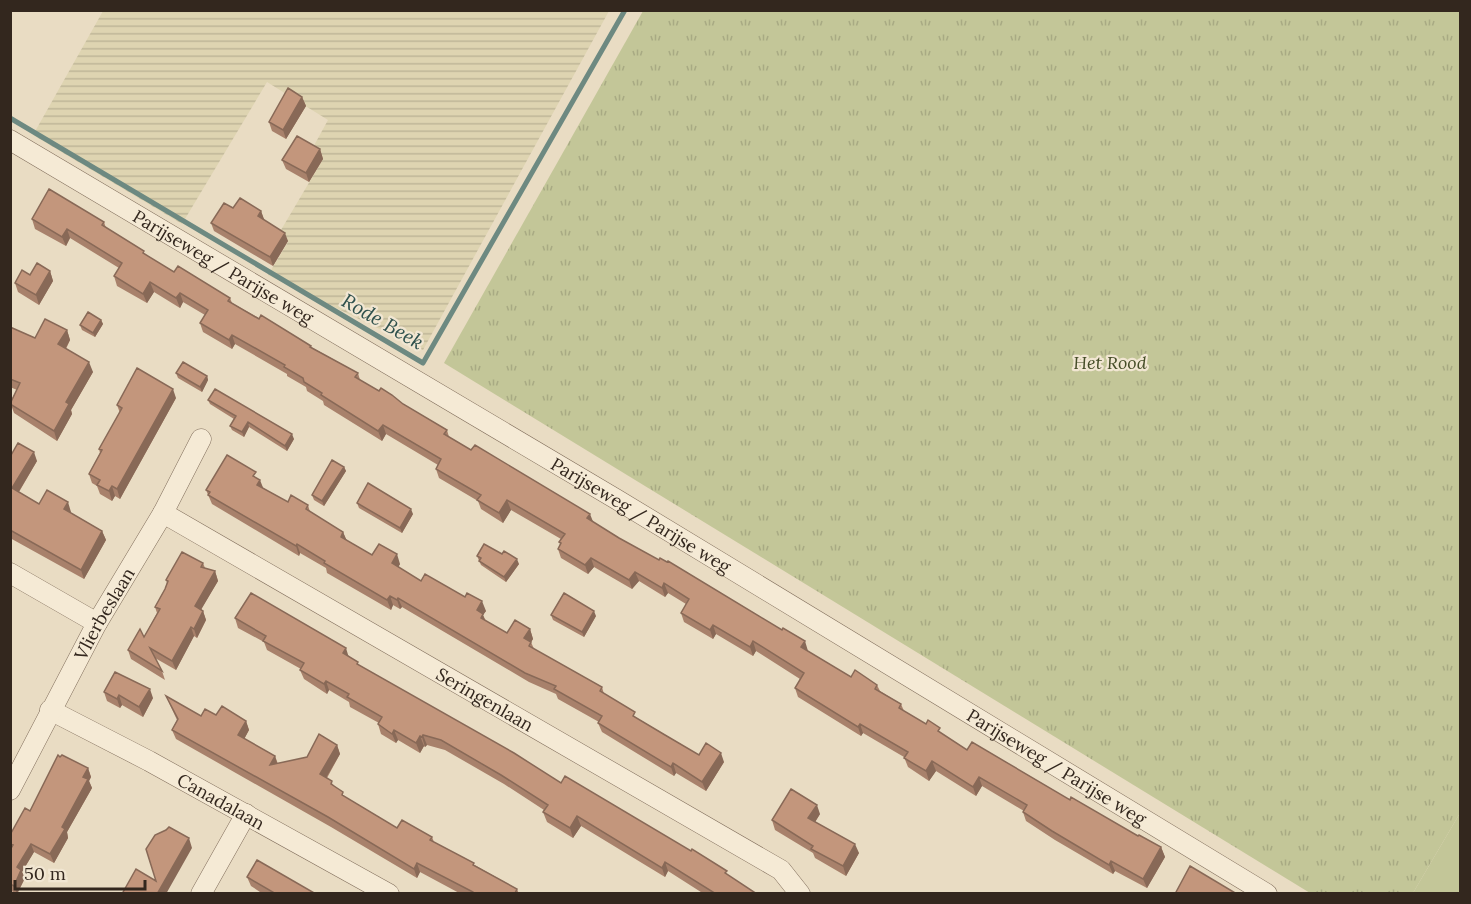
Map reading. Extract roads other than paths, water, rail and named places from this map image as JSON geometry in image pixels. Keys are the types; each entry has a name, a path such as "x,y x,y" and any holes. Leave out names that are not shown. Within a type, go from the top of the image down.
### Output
{"street":[{"name":"Parijseweg / Parijse weg","path":"10,140 616,499 1267,894"},
{"name":"Vlierbeslaan","path":"10,790 97,622 163,513 201,439"},
{"name":"Seringenlaan","path":"163,513 781,870 800,894"},
{"path":"10,573 97,622"},
{"name":"Canadalaan","path":"50,710 246,814 389,894"},
{"path":"201,894 246,814"}],"waterway":[{"name":"Rode Beek","path":"10,118 423,363 625,10"}],"park label":[{"name":"Het Rood","path":"1110,362"}]}
